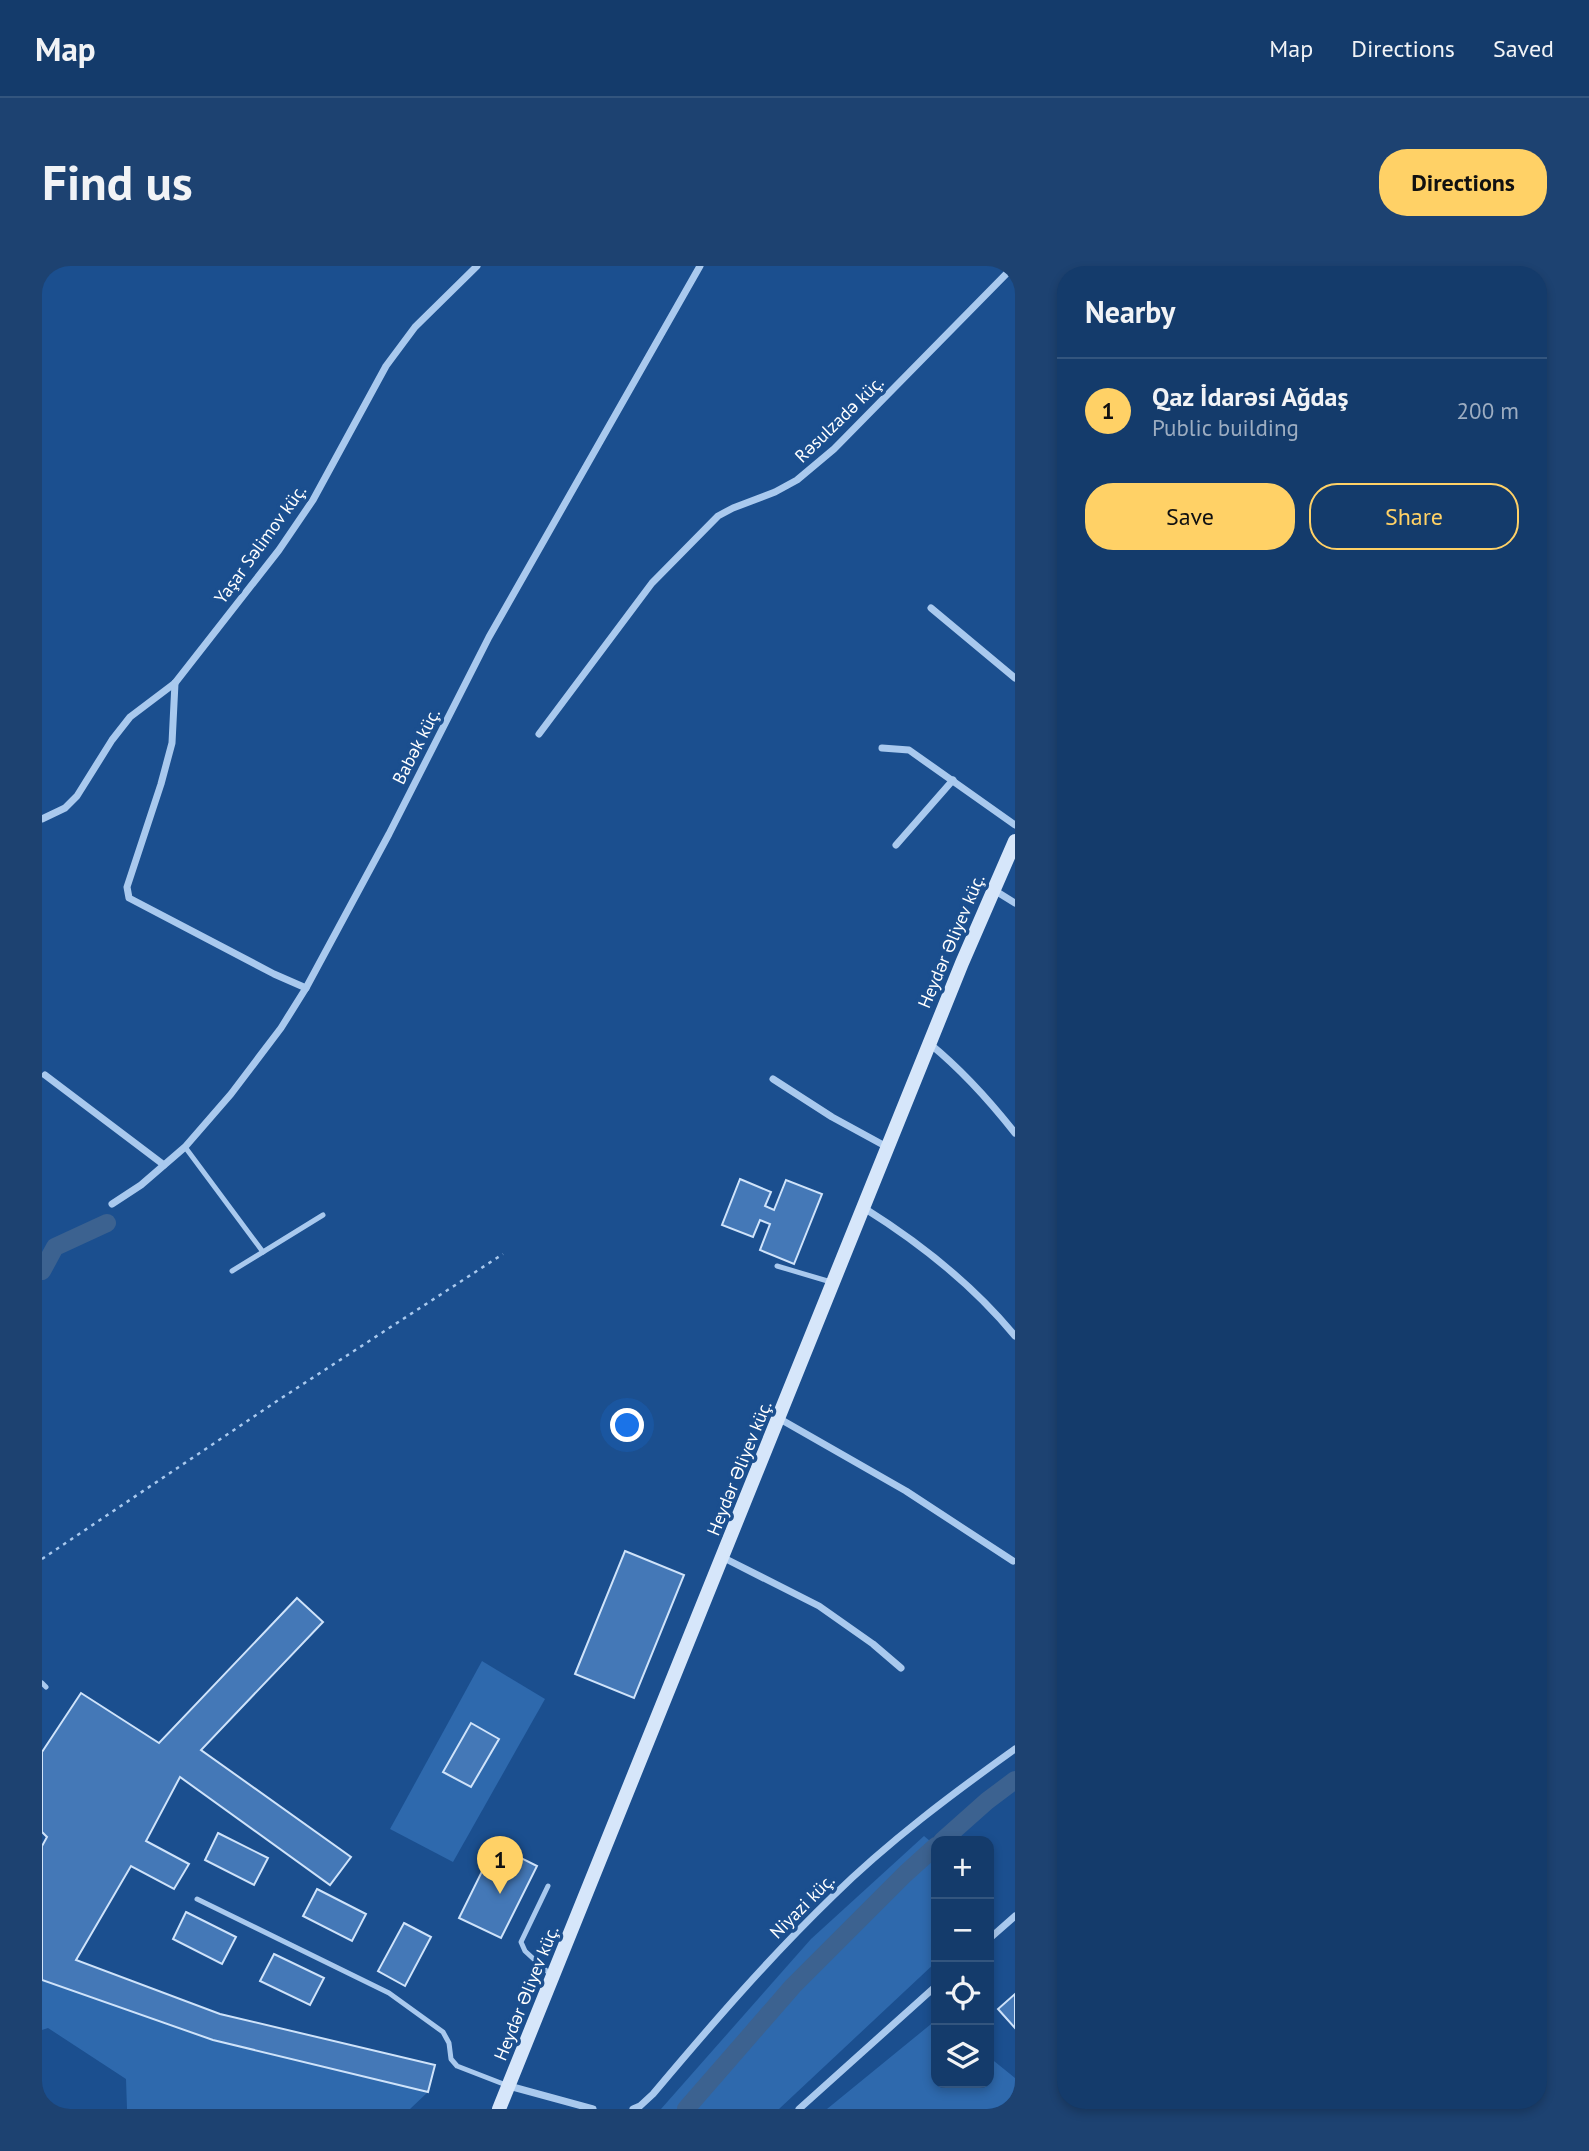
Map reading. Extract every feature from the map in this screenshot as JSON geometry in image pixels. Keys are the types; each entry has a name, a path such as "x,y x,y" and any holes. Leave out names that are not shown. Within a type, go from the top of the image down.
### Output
{"main road":[{"name":"Heydər Əliyev küç.","path":"499,2109 930,1043 993,890 1009,869 1015,841"}],"street":[{"name":"Yaşar Səlimov küç.","path":"42,819 65,808 77,796 112,740 130,717 175,682 279,550 313,500 386,366 415,327 477,266"},
{"name":"Babək küç.","path":"112,1204 185,1147 231,1094 281,1028 306,988 489,637 700,266"},
{"name":"Rəsulzadə küç.","path":"539,734 652,583 718,516 797,480 834,449 1014,266"},
{"path":"930,608 1015,678"},
{"path":"175,682 172,743 127,887 129,898 306,988"},
{"path":"882,748 909,750 1015,825"},
{"path":"896,845 953,780"},
{"path":"993,890 1015,903"},
{"path":"930,1043 980,1090 1015,1133"},
{"path":"45,1075 164,1165"},
{"path":"773,1079 832,1117 888,1147"},
{"path":"863,1208 901,1231 931,1254 964,1283 1015,1336"},
{"path":"780,1419 906,1492 1013,1561"},
{"path":"724,1558 819,1606 873,1644 901,1668"},
{"name":"Niyazi küç.","path":"633,2109 653,2094 732,2000 834,1895 950,1795 1015,1749"},
{"path":"994,1935 1015,1916"},
{"path":"799,2109 931,1990"},
{"path":"509,2086 593,2109"}],"lane":[{"path":"185,1147 263,1252"},
{"path":"232,1271 323,1215"},
{"path":"777,1266 834,1283"},
{"path":"548,1886 521,1942 525,1951 553,1977"},
{"path":"197,1899 388,1993 443,2032 449,2043 451,2059 457,2066 509,2086"}],"path":[{"path":"42,1559 277,1401 503,1254"}],"shaded area":[{"path":"482,1661 545,1699 453,1862 390,1829"},
{"path":"924,1836 931,1842 931,1967 779,2109 661,2109 811,1939"},
{"path":"42,1980 213,2040 428,2092 410,2109 127,2109 126,2079 48,2028 42,2030"},
{"path":"931,2024 931,2088 994,2088 994,2061 1015,2078 1015,2109 827,2109"}],"building":[{"path":"740,1179 771,1192 765,1206 774,1210 786,1180 822,1194 794,1264 760,1250 770,1224 760,1220 753,1237 722,1225"},
{"path":"625,1551 684,1575 634,1698 575,1674"},
{"path":"297,1598 323,1622 201,1750 351,1857 330,1885 180,1777 146,1841 189,1864 174,1889 131,1866 76,1960 220,2014 435,2065 428,2092 213,2040 42,1980 42,1846 47,1837 42,1832 42,1752 81,1693 159,1743"},
{"path":"471,1723 499,1739 471,1787 443,1772"},
{"path":"218,1833 268,1858 254,1885 205,1860"},
{"path":"495,1845 537,1866 501,1938 459,1918"},
{"path":"317,1889 366,1914 352,1941 303,1916"},
{"path":"186,1912 236,1937 222,1964 173,1939"},
{"path":"404,1923 431,1937 405,1986 378,1971"},
{"path":"274,1954 324,1978 310,2005 260,1981"},
{"path":"1015,1994 1015,2028 998,2009"}],"waterway":[{"path":"42,1271 55,1247 107,1223"},
{"path":"948,1836 1015,1780"},
{"path":"686,2109 793,1986 931,1851"}],"place":[{"name":"Qaz İdarəsi Ağdaş","path":"500,1894"}]}
